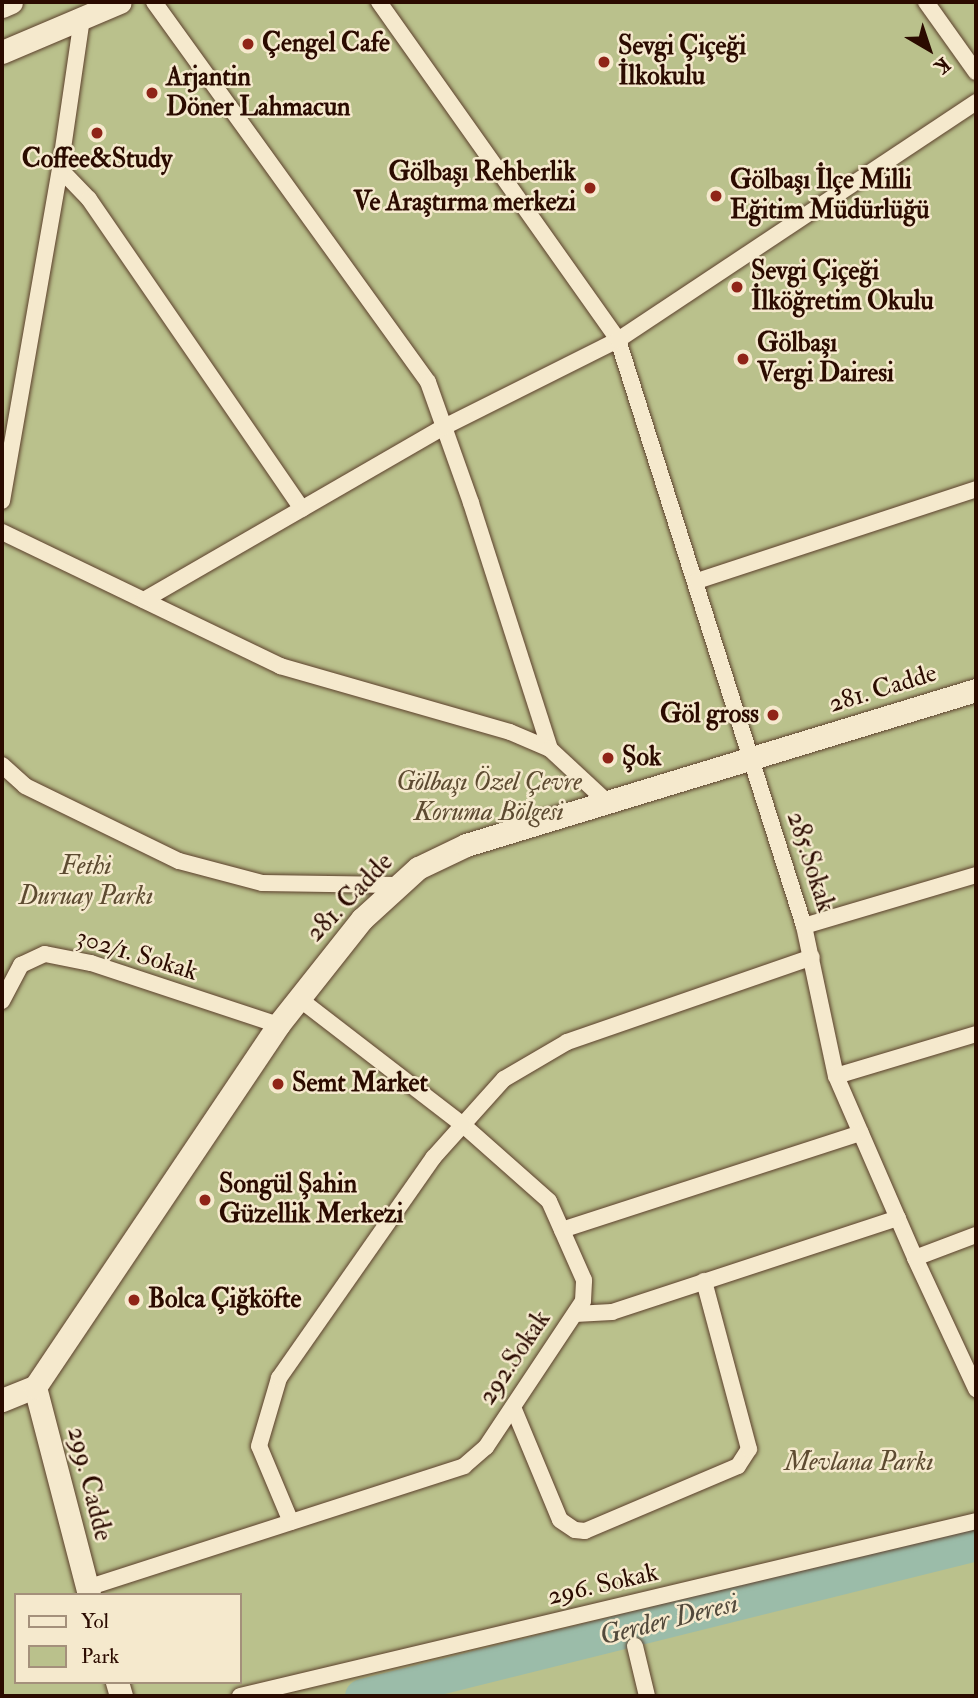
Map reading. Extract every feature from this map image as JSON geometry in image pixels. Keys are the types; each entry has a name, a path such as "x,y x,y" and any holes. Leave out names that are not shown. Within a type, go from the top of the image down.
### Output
{"street":[{"path":"2,6 11,2"},
{"path":"2,52 120,2"},
{"path":"154,2 428,382 471,503 550,749"},
{"name":"285.Sokak","path":"379,2 618,340 697,581 804,926 836,1076 915,1258 976,1389"},
{"path":"926,2 976,72"},
{"path":"2,501 60,169 82,18"},
{"path":"144,600 444,427 618,340 976,102"},
{"path":"60,169 89,200 303,509"},
{"path":"697,581 976,489"},
{"path":"2,532 281,666 510,732 550,749 606,801"},
{"name":"281. Cadde","path":"35,1387 278,1025 362,919 396,885 437,856 606,801 752,760 976,690"},
{"path":"2,765 25,786 179,861 262,883 396,885"},
{"path":"804,926 976,875"},
{"name":"302/1. Sokak","path":"2,1001 21,965 45,954 91,963 278,1025"},
{"path":"291,1522 259,1447 279,1378 433,1158 504,1079 567,1042 812,957"},
{"name":"292.Sokak","path":"88,1591 464,1466 486,1447 583,1301 584,1280 549,1201 463,1125 298,998"},
{"path":"836,1076 976,1034"},
{"path":"562,1230 861,1133"},
{"path":"575,1314 612,1312 898,1218"},
{"path":"915,1258 976,1236"},
{"path":"513,1407 560,1520 575,1530 585,1531 738,1466 749,1449 704,1281"},
{"path":"2,1400 35,1387"},
{"name":"299. Cadde","path":"35,1387 88,1591"},
{"name":"296. Sokak","path":"240,1696 976,1521"},
{"path":"635,1646 648,1696"}],"green space":[{"name":"Gölbaşı Özel Çevre Koruma Bölgesi","path":"2,2 976,2 976,1696 2,1696"}],"waterway":[{"name":"Gerder Deresi","path":"362,1696 976,1543"}],"place":[{"name":"Çengel Cafe","path":"248,44"},
{"name":"Sevgi Çiçeği İlkokulu","path":"604,62"},
{"name":"Arjantin Döner Lahmacun","path":"152,93"},
{"name":"Coffee&Study","path":"97,133"},
{"name":"Gölbaşı Rehberlik Ve Araştırma merkezi","path":"590,188"},
{"name":"Gölbaşı İlçe Milli Eğitim Müdürlüğü","path":"716,196"},
{"name":"Sevgi Çiçeği İlköğretim Okulu","path":"737,287"},
{"name":"Gölbaşı Vergi Dairesi","path":"743,359"},
{"name":"Göl gross","path":"773,715"},
{"name":"Şok","path":"608,758"},
{"name":"Semt Market","path":"278,1084"},
{"name":"Songül Şahin Güzellik Merkezi","path":"205,1200"},
{"name":"Bolca Çiğköfte","path":"134,1300"}],"park label":[{"name":"Fethi Duruay Parkı","path":"86,882"},
{"name":"Mevlana Parkı","path":"859,1463"}]}
